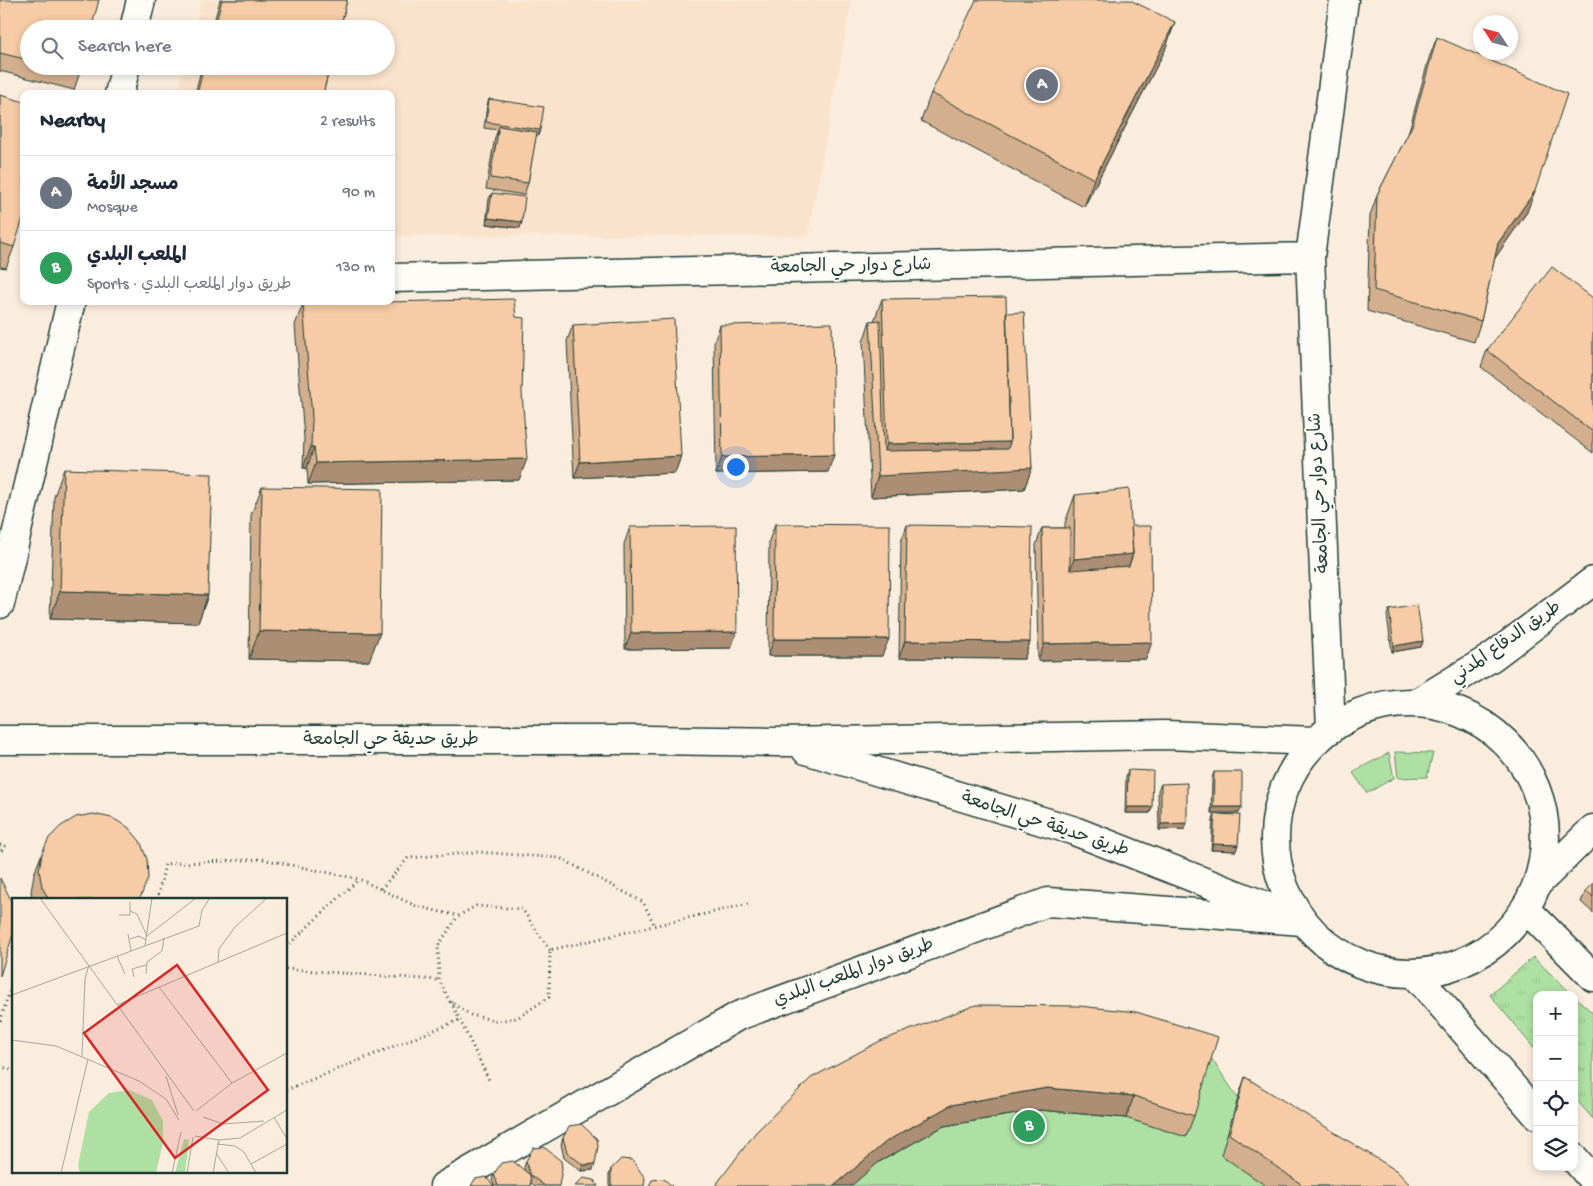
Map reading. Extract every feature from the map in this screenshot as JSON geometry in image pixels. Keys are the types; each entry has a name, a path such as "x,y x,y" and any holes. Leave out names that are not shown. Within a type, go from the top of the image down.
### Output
{"street":[{"path":"136,20 141,0"},
{"name":"شارع دوار حي الجامعة","path":"1324,735 1310,257 1344,0"},
{"path":"120,90 124,75"},
{"name":"شارع دوار حي الجامعة","path":"395,278 1310,257"},
{"path":"0,604 70,305"},
{"name":"طريق الدفاع المدني","path":"1417,703 1492,657 1593,581"},
{"path":"1531,896 1543,859 1545,834 1535,785 1523,763 1507,743 1488,727 1466,714 1442,706 1417,703 1393,704 1371,708 1350,717 1324,735 1300,760 1288,781 1275,829 1276,854 1281,878 1290,900 1303,921 1341,954 1364,965 1389,971 1414,973 1441,969 1465,961 1488,947 1509,929 1531,896 1593,830"},
{"name":"طريق حديقة حي الجامعة","path":"0,740 647,740 781,742 1166,735 1324,735"},
{"name":"طريق حديقة حي الجامعة","path":"781,742 1072,830 1303,921"},
{"path":"1531,896 1593,977"},
{"name":"طريق دوار الملعب البلدي","path":"444,1186 738,1016 1048,902 1303,921"},
{"path":"1414,973 1533,1110"},
{"path":"1578,1163 1593,1180"}],"path":[{"path":"0,845 5,846 0,852"},
{"path":"380,889 408,858 478,852 560,858 643,902 655,926"},
{"path":"157,898 165,864 262,859 359,879 416,906 458,916"},
{"path":"288,945 359,879"},
{"path":"550,950 748,904"},
{"path":"450,1002 471,1015 497,1021 517,1018 550,997 550,950 522,909 476,906 458,916 438,946 439,980 450,1002 489,1080"},
{"path":"288,969 439,980"},
{"path":"0,1020 12,984"},
{"path":"288,1089 459,1020"},
{"path":"0,1066 12,1070"}],"shaded area":[{"path":"201,0 852,0 808,236 395,236 395,90 178,90 182,75 395,75 395,20 196,20"}],"green space":[{"path":"1395,752 1433,753 1427,777 1398,778"},
{"path":"1389,753 1394,778 1367,793 1353,773"},
{"path":"1533,957 1569,991 1533,991 1533,1047 1490,995"},
{"path":"1578,1000 1593,1013 1593,1119 1578,1102"},
{"path":"1211,1058 1238,1098 1379,1186 724,1186 749,1153"}],"building":[{"path":"0,0 99,0 93,20 20,20 20,58 0,53"},
{"path":"222,0 347,0 342,20 216,20"},
{"path":"976,0 1130,0 1175,22 1094,179 931,93"},
{"path":"1437,37 1473,53 1473,60 1489,60 1567,94 1535,191 1498,243 1481,321 1374,290 1377,195 1412,126"},
{"path":"202,75 328,75 324,90 198,90"},
{"path":"0,95 20,101 20,228 14,247 0,243"},
{"path":"489,99 544,107 540,130 486,122"},
{"path":"499,126 537,132 528,183 490,178"},
{"path":"492,193 525,197 522,222 488,218"},
{"path":"1552,267 1593,298 1593,432 1487,350"},
{"path":"1006,297 1010,442 887,444 882,299"},
{"path":"514,299 516,317 524,318 522,393 527,459 316,463 314,447 311,447 312,417 303,305 395,305 395,302"},
{"path":"1024,312 1032,468 878,476 870,321 880,320 884,451 1008,449 1010,442 1006,313"},
{"path":"674,319 681,456 580,462 573,325"},
{"path":"832,323 834,455 722,457 720,325"},
{"path":"64,469 212,474 208,595 60,591"},
{"path":"262,487 382,489 380,633 259,631"},
{"path":"1129,489 1133,554 1074,559 1075,495"},
{"path":"775,524 890,525 889,639 774,639"},
{"path":"907,525 1032,527 1030,642 905,641"},
{"path":"736,526 737,632 631,633 630,527"},
{"path":"1131,526 1151,526 1152,642 1044,644 1042,528 1070,528 1070,570 1129,566 1133,554"},
{"path":"1417,605 1423,641 1394,646 1389,610"},
{"path":"1128,770 1153,771 1152,807 1127,807"},
{"path":"1214,772 1242,772 1242,807 1213,807"},
{"path":"1187,783 1187,823 1161,824 1161,784"},
{"path":"93,814 112,818 128,827 140,841 147,859 148,878 140,898 48,898 42,887 39,870 42,853 49,838 61,826 76,817"},
{"path":"1215,814 1240,815 1238,845 1213,844"},
{"path":"0,878 12,902 12,937 0,976"},
{"path":"1593,883 1593,897 1586,890"},
{"path":"976,1005 1079,1006 1136,1012 1218,1037 1194,1116 1134,1096 1047,1088 951,1105 887,1141 834,1186 715,1186 756,1132 811,1078 880,1041"},
{"path":"1245,1077 1397,1171 1411,1186 1304,1186 1229,1134"},
{"path":"581,1124 597,1139 598,1146 595,1164 583,1165 567,1152 563,1138 569,1126"},
{"path":"544,1147 561,1161 562,1168 559,1186 545,1186 530,1175 526,1161 533,1148"},
{"path":"621,1159 632,1160 645,1178 644,1186 613,1186 611,1184 611,1169"},
{"path":"513,1161 530,1175 530,1186 498,1186 494,1174 501,1163"},
{"path":"486,1177 494,1186 471,1186 475,1179"},
{"path":"583,1178 594,1180 598,1186 575,1186"},
{"path":"664,1179 672,1186 649,1186 652,1180"}],"place":[{"name":"مسجد الأمة","path":"1042,85"},
{"name":"الملعب البلدي","path":"1029,1126"}]}
